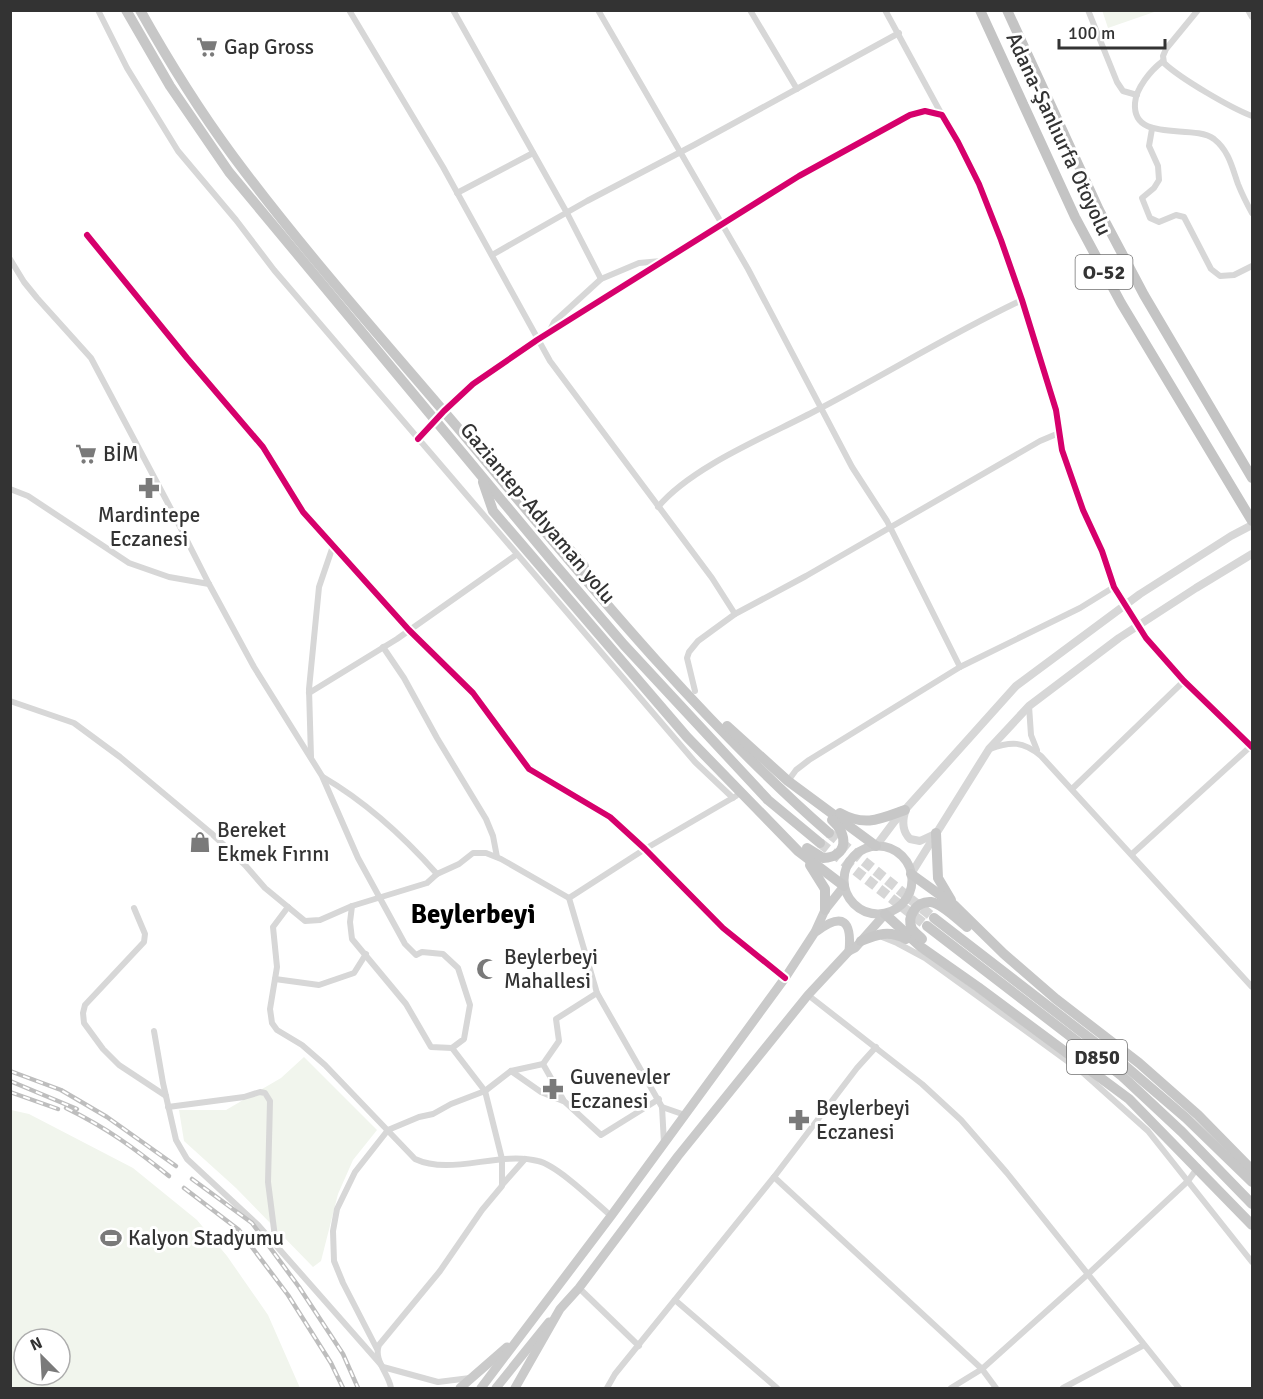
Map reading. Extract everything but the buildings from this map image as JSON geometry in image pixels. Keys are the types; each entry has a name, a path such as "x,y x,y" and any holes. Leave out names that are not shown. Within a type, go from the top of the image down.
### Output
{"highway":[{"name":"Gaziantep-Adıyaman yolu","path":"126,10 170,86 229,172 435,421 624,645 768,800 820,843"},
{"name":"Gaziantep-Adıyaman yolu","path":"140,10 181,78 233,155 354,305 632,632 779,789 829,833"},
{"name":"Adana-Şanlıurfa Otoyolu","path":"980,10 1095,256 1252,523"},
{"name":"Adana-Şanlıurfa Otoyolu","path":"1007,10 1109,229 1144,295 1252,478"},
{"path":"481,476 493,511 737,795 818,856 828,857 838,853 843,845 842,830 723,722 614,601 506,474 486,462"},
{"path":"788,782 876,846"},
{"path":"800,790 852,819 866,822 905,810"},
{"path":"757,808 819,877 825,889 825,910"},
{"path":"936,833 938,878 954,905"},
{"path":"798,851 844,886"},
{"path":"912,874 954,905 1004,954 1056,999 1147,1071 1198,1115 1252,1170"},
{"path":"978,987 916,934 910,919 914,909 925,903 937,904 1004,954"},
{"path":"885,914 921,947 1129,1099 1198,1167 1252,1225"},
{"name":"D850","path":"1252,1182 1186,1118 1123,1064 930,922 1122,1076 1182,1132 1252,1204"},
{"path":"861,941 888,933 896,934 921,947"}],"main road":[{"path":"496,1389 535,1337 579,1288 678,1156 808,995 885,914 904,902 911,889 912,874 905,859 892,849 876,846 862,849 851,858 844,871 844,886 848,898 858,908 870,914 885,914"},
{"path":"481,1389 785,978 816,932 825,910 844,886"},
{"path":"816,932 829,922 837,920 844,922 851,935 849,951"},
{"path":"515,1389 560,1309"},
{"path":"460,1389 524,1332"}],"street":[{"path":"98,10 127,68 178,151 236,220 274,270 694,762 737,795 645,849 569,898"},
{"path":"350,10 457,193 550,361 712,579 735,614"},
{"path":"453,10 567,213 601,279"},
{"path":"598,10 748,269 852,467 890,526 960,667"},
{"path":"750,10 797,89"},
{"path":"788,782 796,770 809,760 960,667 1115,589 1062,450 1056,410 1022,300 979,184 885,10"},
{"path":"1088,10 1117,82 1124,91 1137,95"},
{"path":"1198,10 1166,49 1163,61 1150,73 1137,95 1135,105 1137,114 1143,123 1152,129 1204,133 1215,140 1228,155 1241,192 1252,213"},
{"path":"1248,10 1252,17"},
{"path":"492,255 898,33"},
{"path":"1163,61 1177,73 1252,116"},
{"path":"418,439 473,384 537,340 720,224 798,176 910,115 925,111 942,115"},
{"path":"1152,129 1149,146 1160,174 1158,184 1142,198 1150,218 1159,222 1176,215 1184,216 1211,269 1220,276 1234,275 1252,266"},
{"path":"457,193 533,153"},
{"path":"87,235 263,447 303,512 410,630 473,693 529,769 610,817 723,928 785,978"},
{"path":"10,259 37,298 91,358 254,667 322,776 358,858 405,944 416,955 422,952 443,954 458,968 470,1005 464,1039 452,1048 431,1047 406,1004 352,939 350,922 352,906"},
{"path":"548,335 554,322 601,279 639,263 664,260"},
{"path":"658,507 675,488 711,466 978,321 1022,300"},
{"path":"695,691 687,657 689,652 698,641 735,614 806,576 1040,441 1059,433"},
{"path":"10,489 28,496 129,563 169,577 209,584"},
{"path":"876,846 905,810 1016,686 1131,601 1252,523"},
{"path":"311,758 309,693 319,587 333,546"},
{"path":"309,693 410,630 516,555"},
{"path":"912,874 989,749 1029,706 1119,638 1249,556"},
{"path":"1132,854 1252,747 1184,681 1146,638"},
{"path":"383,648 404,678 486,819 493,836 496,857"},
{"path":"1072,789 1184,681"},
{"path":"10,701 74,723 120,757 211,833 245,865 265,888 306,921 320,920 352,906 427,883 437,874 459,864 473,854 486,853 496,857 569,898 597,993 659,1099 662,1107 664,1143"},
{"path":"1029,706 1031,735 1041,756"},
{"path":"989,749 1009,743 1031,747 1041,756 1252,987"},
{"path":"322,776 351,793 416,849 437,874"},
{"path":"905,810 903,830 910,839 920,841 936,833"},
{"path":"288,907 273,927 277,967 270,1010 272,1023 277,1030 302,1045 325,1065 415,1159 440,1166 502,1159 540,1161 563,1175 611,1216"},
{"path":"134,908 145,934 144,942 85,1005 82,1018 88,1030 119,1065 166,1096"},
{"path":"876,935 925,958 1081,1071 1148,1131 1252,1262"},
{"path":"275,978 319,985 354,973 366,954"},
{"path":"391,1389 390,1380 377,1355 377,1349 334,1261 333,1243 337,1209 342,1195 355,1172 388,1130 419,1117 433,1114 484,1091 511,1071 543,1064 559,1041 556,1019 597,993"},
{"path":"808,995 876,1047 961,1120 1007,1173 1179,1388"},
{"path":"154,1031 168,1107 176,1140 182,1152 276,1245 383,1367 438,1382 474,1377"},
{"path":"607,1389 615,1374 876,1047"},
{"path":"452,1048 484,1091 502,1159 502,1186"},
{"path":"543,1064 564,1101 600,1135 659,1099"},
{"path":"511,1071 541,1092 564,1101"},
{"path":"168,1107 244,1097 260,1092 267,1096 270,1101 268,1182 276,1245"},
{"path":"662,1107 685,1115"},
{"path":"377,1349 440,1271 482,1210 525,1159"},
{"path":"951,1389 981,1369 1087,1275 1188,1181 1198,1167"},
{"path":"774,1177 981,1369 996,1389"},
{"path":"579,1288 639,1346"},
{"path":"675,1300 777,1389"},
{"path":"1063,1389 1144,1345"}],"shaded area":[{"path":"1102,10 1157,10 1157,11 1108,28"},
{"path":"304,1057 377,1130 353,1160 338,1194 321,1261 313,1267 236,1188 184,1141 179,1110 226,1110 281,1078"},
{"name":"Kalyon Stadyumu","path":"11,1110 29,1114 133,1168 197,1220 227,1256 268,1315 300,1388 11,1388"}],"tunnel":[{"path":"1117,592 1146,638"},
{"path":"829,833 934,918"},
{"path":"820,843 927,926"}],"railway":[{"path":"10,1071 61,1090 107,1117 176,1166"},
{"path":"10,1081 77,1109"},
{"path":"10,1092 58,1109"},
{"path":"66,1108 120,1139 169,1176"},
{"path":"192,1179 252,1223 299,1287 343,1354 358,1388"},
{"path":"184,1188 239,1230 288,1295 331,1363 343,1388"}],"cycle path":[{"path":"418,439 473,384 537,340 799,176 910,115 925,111 942,115 979,184 1001,240 1056,410 1062,450 1114,587 1146,638 1184,681 1252,747"},
{"path":"87,235 263,447 303,512 409,630 473,693 529,769 610,817 723,928 785,978"}],"place":[{"name":"Gap Gross","path":"207,47"},
{"name":"BİM","path":"86,454"},
{"name":"Mardintepe Eczanesi","path":"149,488"},
{"name":"Bereket Ekmek Fırını","path":"200,842"},
{"name":"Beylerbeyi Mahallesi","path":"487,969"},
{"name":"Guvenevler Eczanesi","path":"553,1089"},
{"name":"Beylerbeyi Eczanesi","path":"799,1120"},
{"name":"Kalyon Stadyumu","path":"111,1238"}],"district":[{"name":"Beylerbeyi","path":"473,914"}]}
